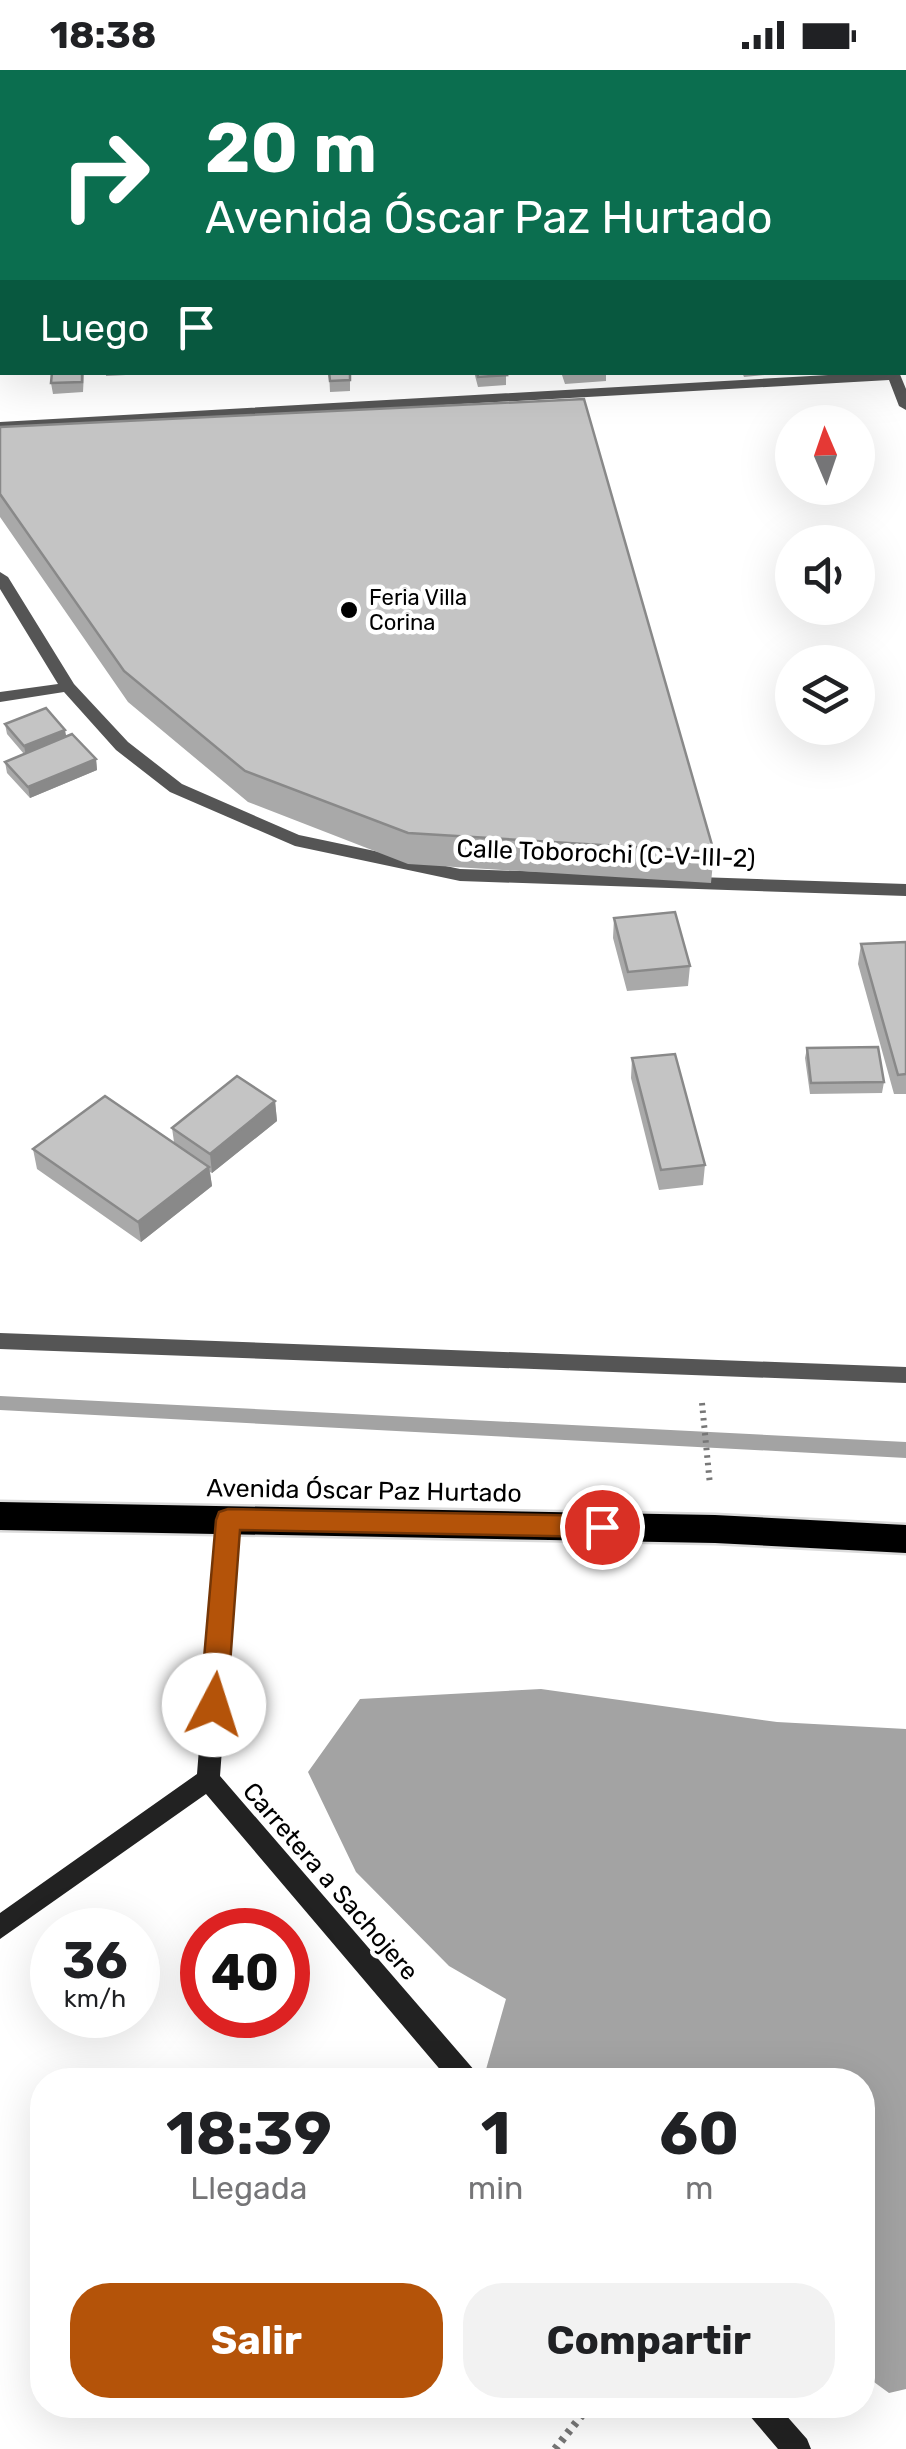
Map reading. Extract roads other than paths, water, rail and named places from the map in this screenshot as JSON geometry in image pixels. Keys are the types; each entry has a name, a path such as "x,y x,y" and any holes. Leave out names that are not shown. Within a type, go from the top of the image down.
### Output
{"highway":[{"name":"Avenida Óscar Paz Hurtado","path":"0,1516 714,1529 906,1539"}],"street":[{"path":"0,426 875,375"},
{"path":"892,375 906,406"},
{"name":"Calle Toborochi (C-V-III-2)","path":"0,577 68,687 122,746 176,788 295,840 460,875 906,890"},
{"path":"0,697 68,687"},
{"path":"0,1341 906,1375"},
{"name":"Carretera a Sachojere","path":"228,1520 208,1779 456,2068"},
{"path":"0,1927 208,1779"},
{"path":"770,2418 797,2449"}],"waterway":[{"path":"0,1403 906,1450"}],"place":[{"name":"Feria Villa Corina","path":"349,610"}]}
